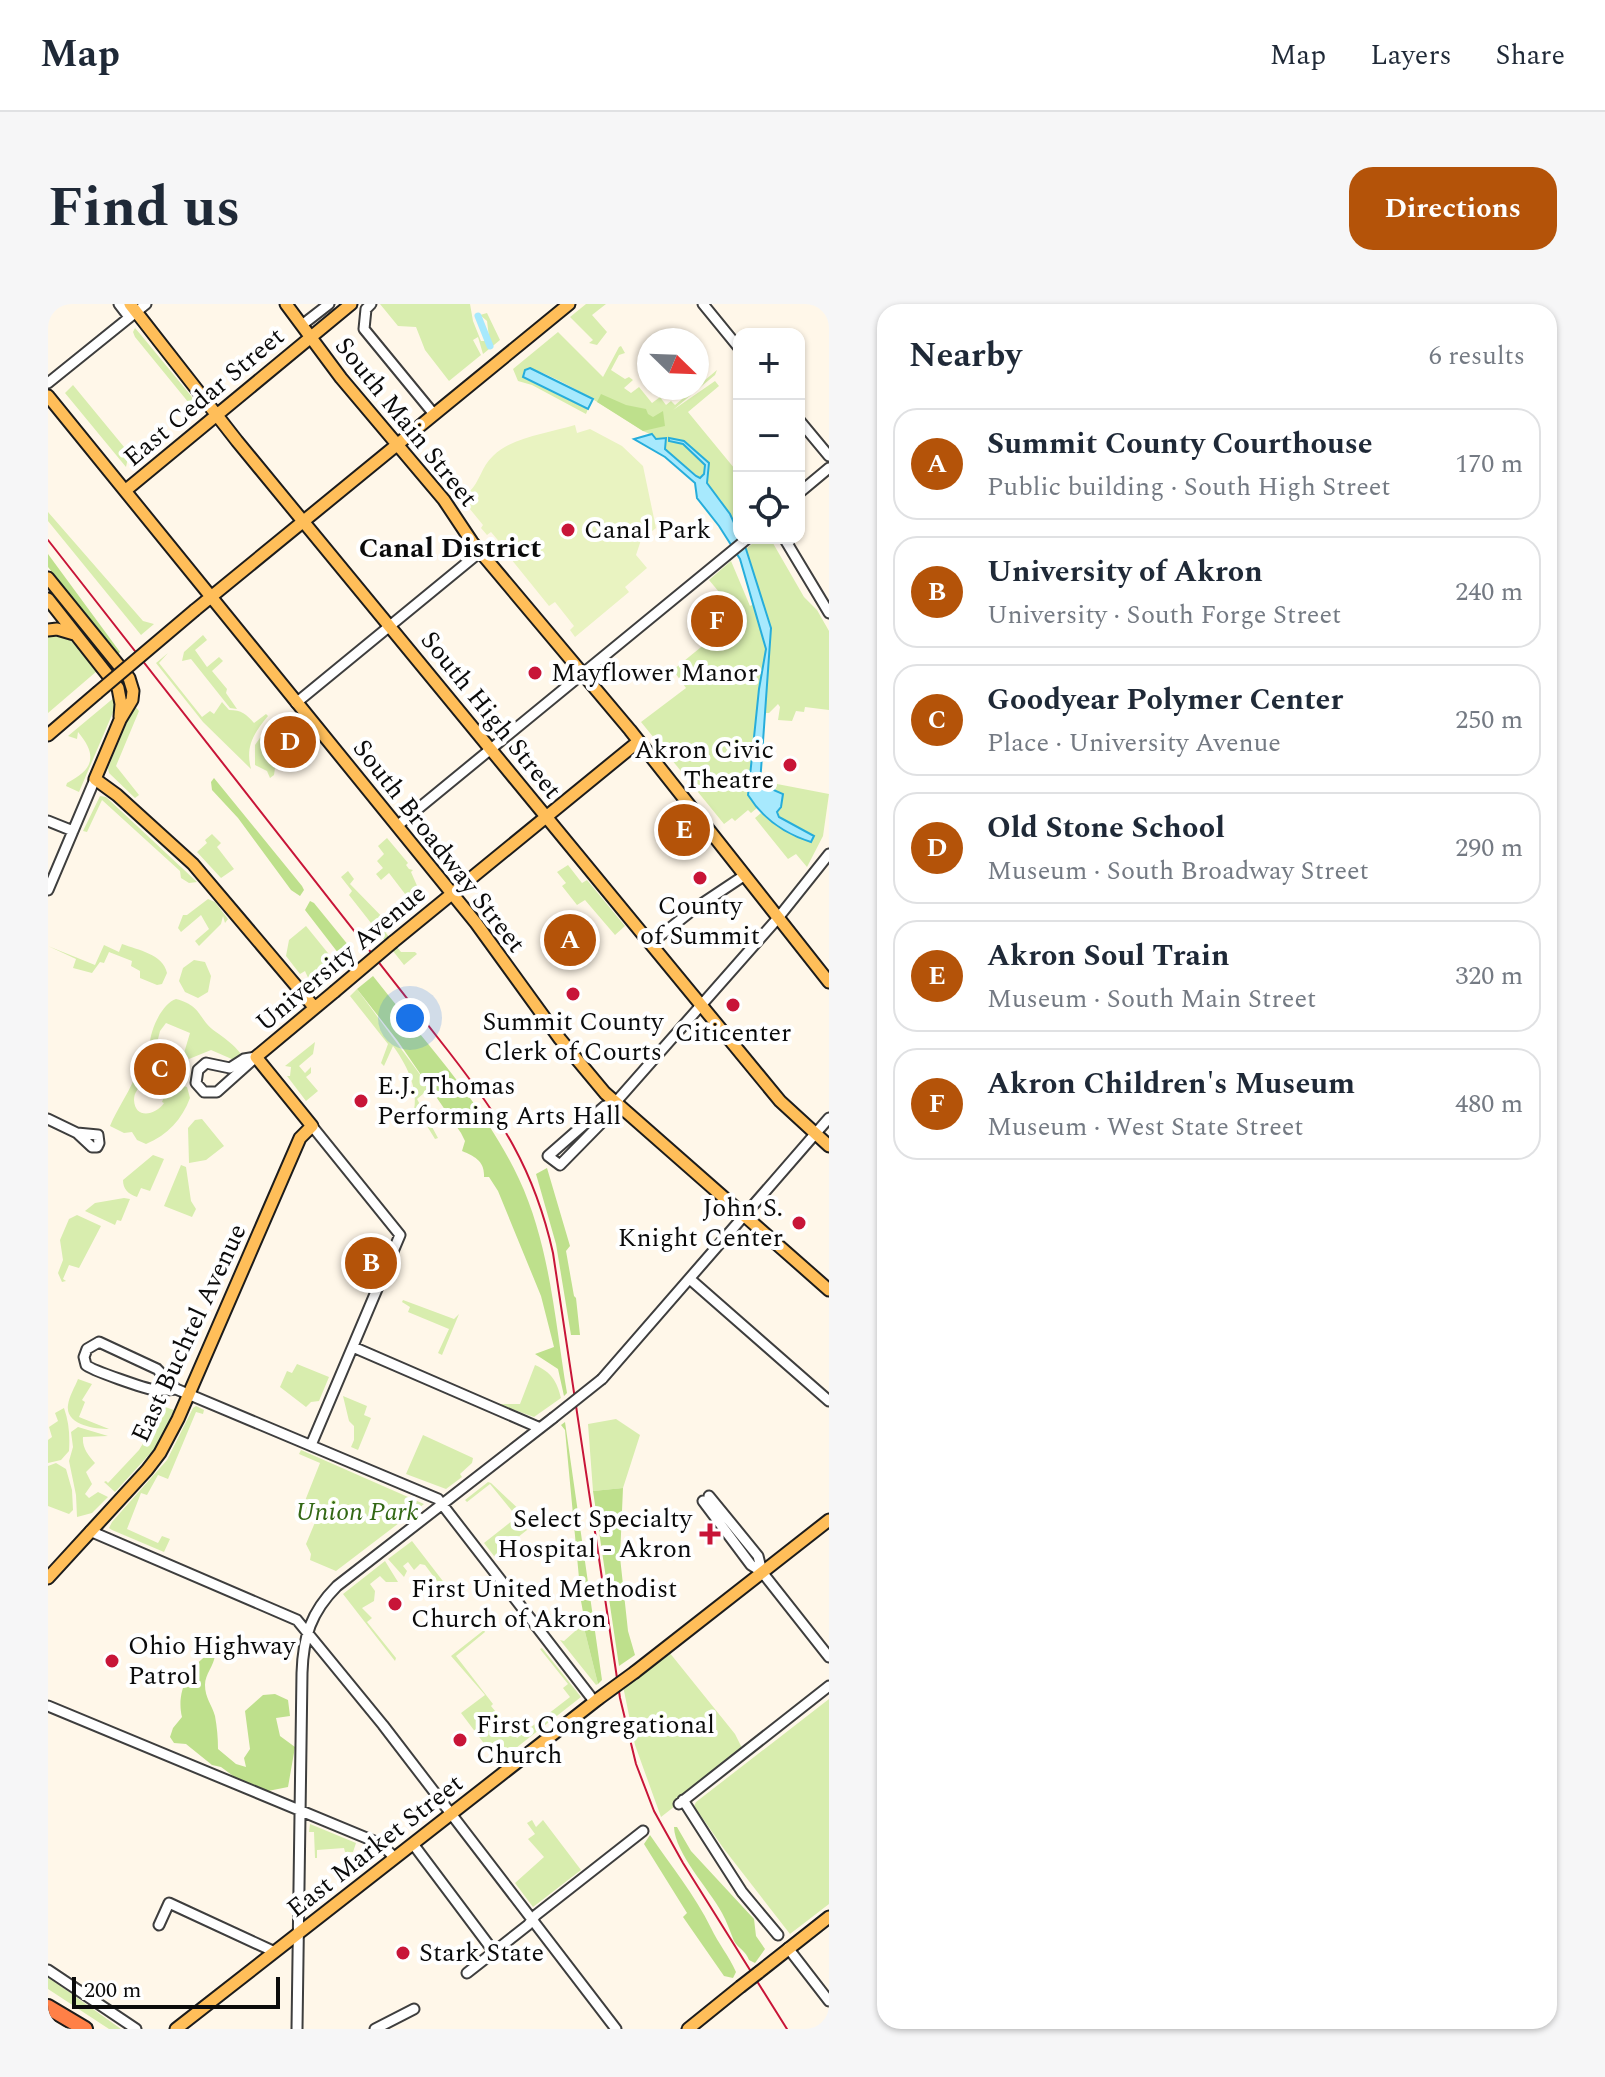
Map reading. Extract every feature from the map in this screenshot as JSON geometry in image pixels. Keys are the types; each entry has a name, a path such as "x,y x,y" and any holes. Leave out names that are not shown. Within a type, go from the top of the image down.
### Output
{"highway":[{"path":"48,2007 85,2029"}],"main road":[{"name":"South Main Street","path":"277,304 310,338 444,500 480,552 639,741 829,982"},
{"name":"South Main Street","path":"286,304 310,338"},
{"name":"East Cedar Street","path":"126,490 351,304"},
{"path":"48,734 552,310 569,304"},
{"name":"South High Street","path":"131,311 780,1101 829,1146"},
{"name":"South Broadway Street","path":"48,396 452,894 560,1039 615,1103 829,1290"},
{"path":"48,578 129,678 133,691 132,700 95,779 193,864 314,1007"},
{"path":"66,599 51,609 78,636 118,688 122,710 120,720"},
{"path":"48,630 57,629 78,636"},
{"name":"University Avenue","path":"256,1057 639,741"},
{"path":"256,1057 312,1126"},
{"name":"East Buchtel Avenue","path":"48,1578 160,1453 189,1395 300,1138 312,1126"},
{"name":"East Market Street","path":"176,2029 829,1520"},
{"path":"688,2029 829,1917"}],"street":[{"path":"119,304 131,311"},
{"path":"48,383 131,311 146,304"},
{"path":"302,325 329,304"},
{"path":"371,304 366,309 364,329 433,413"},
{"path":"703,304 733,341"},
{"path":"805,427 829,456"},
{"path":"805,488 829,468"},
{"path":"397,826 741,544"},
{"path":"788,544 829,613"},
{"path":"296,703 480,552"},
{"path":"48,890 95,779"},
{"path":"48,821 73,831"},
{"path":"615,1103 605,1106 548,1156 560,1165 610,1114 615,1103 778,918 829,854"},
{"path":"651,943 745,875"},
{"name":"University Avenue","path":"256,1057 217,1092 210,1093 199,1088 196,1076 206,1063 230,1068 244,1059 256,1057"},
{"path":"297,2029 302,1673 307,1629 316,1611 335,1588 602,1379 829,1118"},
{"path":"48,1119 77,1133"},
{"path":"311,1445 400,1235 312,1126"},
{"path":"691,1280 829,1401"},
{"path":"176,1389 149,1389 94,1371 86,1365 85,1353 95,1343 106,1344 113,1351 157,1369 176,1389 435,1497 596,1700"},
{"path":"353,1347 540,1428"},
{"path":"706,1499 751,1565 762,1572 829,1657"},
{"path":"90,1531 289,1614 307,1629 616,2029"},
{"path":"778,1935 742,1892 681,1802 829,1686"},
{"path":"48,1706 381,1844 395,1858"},
{"path":"467,1973 643,1831"},
{"path":"413,1844 494,1952"},
{"path":"159,1925 169,1903 275,1952"},
{"path":"788,1948 829,2001"},
{"path":"48,1970 136,2029"},
{"path":"375,2029 414,2009"}],"green space":[{"path":"380,304 470,304 481,341 489,337 487,321 480,315 487,313 500,340 483,354 478,337 473,340 481,355 449,381 425,350 416,327 398,326"},
{"path":"586,304 606,304 592,315 607,332 597,345 589,343 593,340 570,317"},
{"path":"135,328 201,408 193,408 135,337"},
{"path":"558,332 603,377 621,346 625,353 619,355 611,370 625,379 629,377 633,380 624,388 631,393 637,388 637,400 650,400 652,403 662,400 666,405 671,401 675,405 685,400 673,410 687,400 702,400 688,412 733,467 733,523 721,500 665,449 665,442 545,374 530,368 527,379 588,409 586,414 532,385 518,381 513,369"},
{"path":"715,381 719,386 709,394 709,385"},
{"path":"73,385 129,453 126,467 65,393"},
{"path":"601,394 626,405 646,409 653,417 663,411 665,426 643,431 597,402"},
{"name":"Canal Park","path":"575,425 577,433 590,429 622,446 643,466 656,528 641,540 636,555 647,568 625,587 629,592 575,637 570,630 574,626 555,602 549,606 507,554 504,556 498,549 502,545 491,532 487,535 481,528 483,525 456,492 463,487 469,492 489,460 510,444"},
{"path":"48,512 143,621 154,624 141,635 48,521"},
{"path":"752,544 773,544 804,597 817,610 829,631 829,710 805,707 804,712 796,711 792,721 778,720 778,704 765,713 771,628 746,549"},
{"path":"48,554 120,652 118,654 48,567"},
{"path":"731,561 750,606 754,604 766,649 748,795 757,808 724,824 641,722 686,688 673,670 739,616 709,580"},
{"path":"55,634 74,643 97,671 48,713 48,636"},
{"path":"203,635 207,640 195,650 207,667 219,657 223,661 212,671 227,689 226,693 237,709 230,708 191,659 182,661 184,652"},
{"path":"168,653 159,663 202,717 210,711 214,714 222,702 229,710 243,713 254,723 266,714 268,716 252,740 249,753 251,769 203,722 156,663"},
{"path":"116,696 117,703 79,792 66,786 90,762 89,749 78,732 77,739 68,736"},
{"path":"134,705 139,711 116,766 139,795 135,798 109,773 108,768"},
{"path":"291,720 300,732 296,736 293,733 281,743 286,754 302,741 299,736 302,733 308,741 275,768 270,778 267,771 255,765 255,745 262,735 266,741 284,721 287,723"},
{"path":"214,778 302,886 304,890 300,896 291,890 238,818 212,790"},
{"path":"777,784 829,794 823,836 807,867 796,854 788,859 755,818 761,813 766,817"},
{"path":"100,796 106,797 197,882 189,883 181,878 180,871 102,800 87,832 83,831"},
{"path":"212,834 221,843 217,847 234,869 221,878 197,852"},
{"path":"387,838 408,863 409,869 413,870 411,872 418,888 415,891 422,901 415,907 389,873 381,880 376,874 383,868 377,861 384,854 378,846"},
{"path":"568,865 582,883 587,880 625,926 615,935 585,900 577,905 562,886 566,883 557,872"},
{"path":"348,871 354,879 350,884 392,927 386,933 401,952 417,954 404,965 349,895 352,891 341,877"},
{"path":"208,899 215,902 228,919 225,923 223,916 221,924 199,946 195,941 209,929 201,915 181,932 178,928 183,915"},
{"path":"310,901 353,951 350,961 342,958 305,910"},
{"path":"306,926 332,958 338,954 346,965 322,985 316,980 310,982 305,971 300,974 286,956 289,940"},
{"path":"122,944 161,961 167,973 162,984 140,978 140,971 131,966 132,961 109,952 104,963 100,962 92,973 73,968 76,959 48,946 95,965 104,945 119,952"},
{"path":"194,960 205,962 211,976 208,992 198,998 185,992 179,981 183,968"},
{"path":"373,976 471,1099 505,1151 519,1179 545,1257 567,1393 564,1396 558,1369 535,1354 554,1347 541,1296 498,1191 489,1177 484,1177 478,1160 462,1151 465,1141 461,1133 397,1040 357,989"},
{"path":"357,989 430,1088 417,1099 438,1138 435,1139 427,1126 412,1117 414,1089 408,1070 393,1046 384,1066 381,1063 388,1044 350,996"},
{"path":"176,999 196,1009 210,1027 241,1054 234,1060 211,1050 189,1059 184,1053 190,1033 166,1023 160,1031 156,1055 151,1055 150,1041 155,1023 164,1008"},
{"path":"315,1042 313,1054 299,1066 305,1073 311,1067 311,1073 306,1077 318,1091 306,1101 287,1076 290,1076 291,1067 285,1066"},
{"path":"134,1079 141,1082 134,1100 142,1113 151,1113 160,1107 173,1086 187,1087 190,1098 173,1126 146,1144 137,1140 132,1132 124,1133 110,1126"},
{"path":"202,1119 224,1146 206,1160 189,1163 188,1128 195,1120"},
{"path":"153,1155 164,1159 150,1191 141,1188 137,1197 125,1189 123,1180"},
{"path":"181,1165 186,1167 191,1201 196,1209 192,1217 164,1206"},
{"path":"547,1168 570,1246 566,1251 580,1335 571,1335 556,1244 536,1174"},
{"path":"130,1199 121,1221 117,1220 115,1225 85,1211 95,1203"},
{"path":"77,1215 101,1226 79,1268 69,1265 63,1279 66,1281 62,1282 58,1273 63,1260 60,1240 69,1219"},
{"path":"403,1300 454,1319 459,1314 442,1355 438,1353 449,1329 408,1312 410,1307"},
{"path":"297,1364 329,1377 319,1401 311,1402 306,1407 280,1387 287,1371 292,1373"},
{"path":"535,1365 552,1378 561,1398 534,1417 497,1404 520,1404"},
{"path":"78,1379 92,1384 82,1400 85,1402 79,1417 109,1429 89,1427 71,1417 69,1402"},
{"path":"343,1396 367,1406 364,1415 371,1418 358,1450 351,1447 354,1426 349,1421"},
{"path":"196,1406 204,1410 203,1414 196,1412 168,1479 158,1475 147,1495 141,1493 127,1529 158,1543 162,1536 170,1539 164,1552 109,1528 167,1460"},
{"path":"165,1407 174,1410 157,1446 115,1492 104,1482 108,1483 139,1450"},
{"path":"64,1408 69,1429 69,1451 61,1460 48,1463 48,1440 52,1437 49,1427 58,1421 55,1413"},
{"path":"616,1419 640,1435 623,1488 593,1491 588,1424"},
{"path":"565,1422 602,1680 598,1684 583,1624 579,1590 582,1587 577,1580 565,1430 561,1425"},
{"path":"78,1427 108,1436 83,1437 83,1441 95,1463 86,1472 92,1484 85,1494 89,1498 98,1492 108,1497 92,1513 77,1517 69,1461 73,1447 71,1432"},
{"path":"423,1435 473,1458 460,1474 462,1477 446,1489 406,1474"},
{"name":"Union Park","path":"301,1450 424,1504 336,1571 310,1560 311,1554 306,1544 316,1520 301,1511 320,1463 299,1454"},
{"path":"56,1463 66,1469 72,1490 73,1510 69,1514 48,1506 48,1466"},
{"path":"488,1482 525,1515 519,1520 527,1530 494,1556 484,1543 517,1517 490,1484 467,1502 465,1500"},
{"path":"623,1488 620,1557 628,1631 635,1655 619,1666 593,1491"},
{"path":"412,1541 449,1589 445,1592 425,1565 420,1564 414,1570 408,1562 403,1566 407,1571 404,1577 388,1559"},
{"path":"385,1561 398,1582 386,1582 380,1576 370,1584 375,1591 374,1601 362,1608 372,1618 367,1622 396,1658 395,1661 343,1594"},
{"path":"583,1624 596,1685 560,1640 564,1641"},
{"path":"484,1630 456,1656 517,1738 570,1697 563,1688 568,1684 540,1649 581,1697 498,1762 461,1713 485,1695 451,1656"},
{"path":"665,1647 735,1734 744,1752 661,1817 635,1745 622,1681"},
{"path":"208,1654 215,1655 205,1685 215,1716 218,1749 236,1764 246,1767 244,1758 250,1749 245,1711 263,1695 275,1694 288,1700 290,1716 276,1718 280,1736 295,1747 288,1787 268,1791 240,1781 221,1767 212,1765 186,1744 174,1743 170,1737 182,1717 181,1699 185,1682"},
{"path":"829,1699 829,1904 790,1934 694,1806"},
{"path":"532,1820 536,1827 543,1820 581,1870 533,1907 515,1883 544,1857 528,1839 535,1834 527,1823"},
{"path":"310,1824 356,1843 353,1852 345,1852 344,1848 317,1850 315,1858 314,1832 309,1832"},
{"path":"674,1827 677,1827 691,1851 754,1919 756,1936 765,1949 755,1963 734,1941 717,1904 680,1849"},
{"path":"650,1835 705,1916 736,1972 733,1978 724,1976 683,1917 687,1913 644,1844"},
{"path":"48,1977 121,2029 109,2029 48,1989"}],"water":[{"path":"530,368 593,399 588,409 523,377 525,370"},
{"path":"652,434 656,439 666,438 665,449 700,478 705,465 683,444 669,441 669,438 684,441 709,463 707,483 733,521 733,544 744,544 746,549 771,628 760,784 783,794 777,812 779,817 814,836 811,842 775,824 748,795 766,649 740,559 697,498 695,483 665,457 634,439"}],"waterway":[{"path":"478,316 490,346"}],"railway":[{"path":"48,540 468,1076 500,1123 525,1170 536,1195 553,1253 620,1698 636,1764 654,1811 683,1863 787,2029"}],"place":[{"name":"Canal Park","path":"568,530"},
{"name":"Akron Children's Museum","path":"717,621"},
{"name":"Mayflower Manor","path":"535,673"},
{"name":"Old Stone School","path":"290,742"},
{"name":"Akron Civic Theatre","path":"790,765"},
{"name":"Akron Soul Train","path":"684,830"},
{"name":"County of Summit","path":"700,878"},
{"name":"Summit County Courthouse","path":"570,940"},
{"name":"Summit County Clerk of Courts","path":"573,994"},
{"name":"Citicenter","path":"733,1005"},
{"name":"Goodyear Polymer Center","path":"160,1069"},
{"name":"E.J. Thomas Performing Arts Hall","path":"361,1101"},
{"name":"John S. Knight Center","path":"799,1223"},
{"name":"University of Akron","path":"371,1263"},
{"name":"Select Specialty Hospital - Akron","path":"710,1534"},
{"name":"First United Methodist Church of Akron","path":"395,1604"},
{"name":"Ohio Highway Patrol","path":"112,1661"},
{"name":"First Congregational Church","path":"460,1740"},
{"name":"Stark State","path":"403,1953"}],"district":[{"name":"Canal District","path":"450,548"}]}
